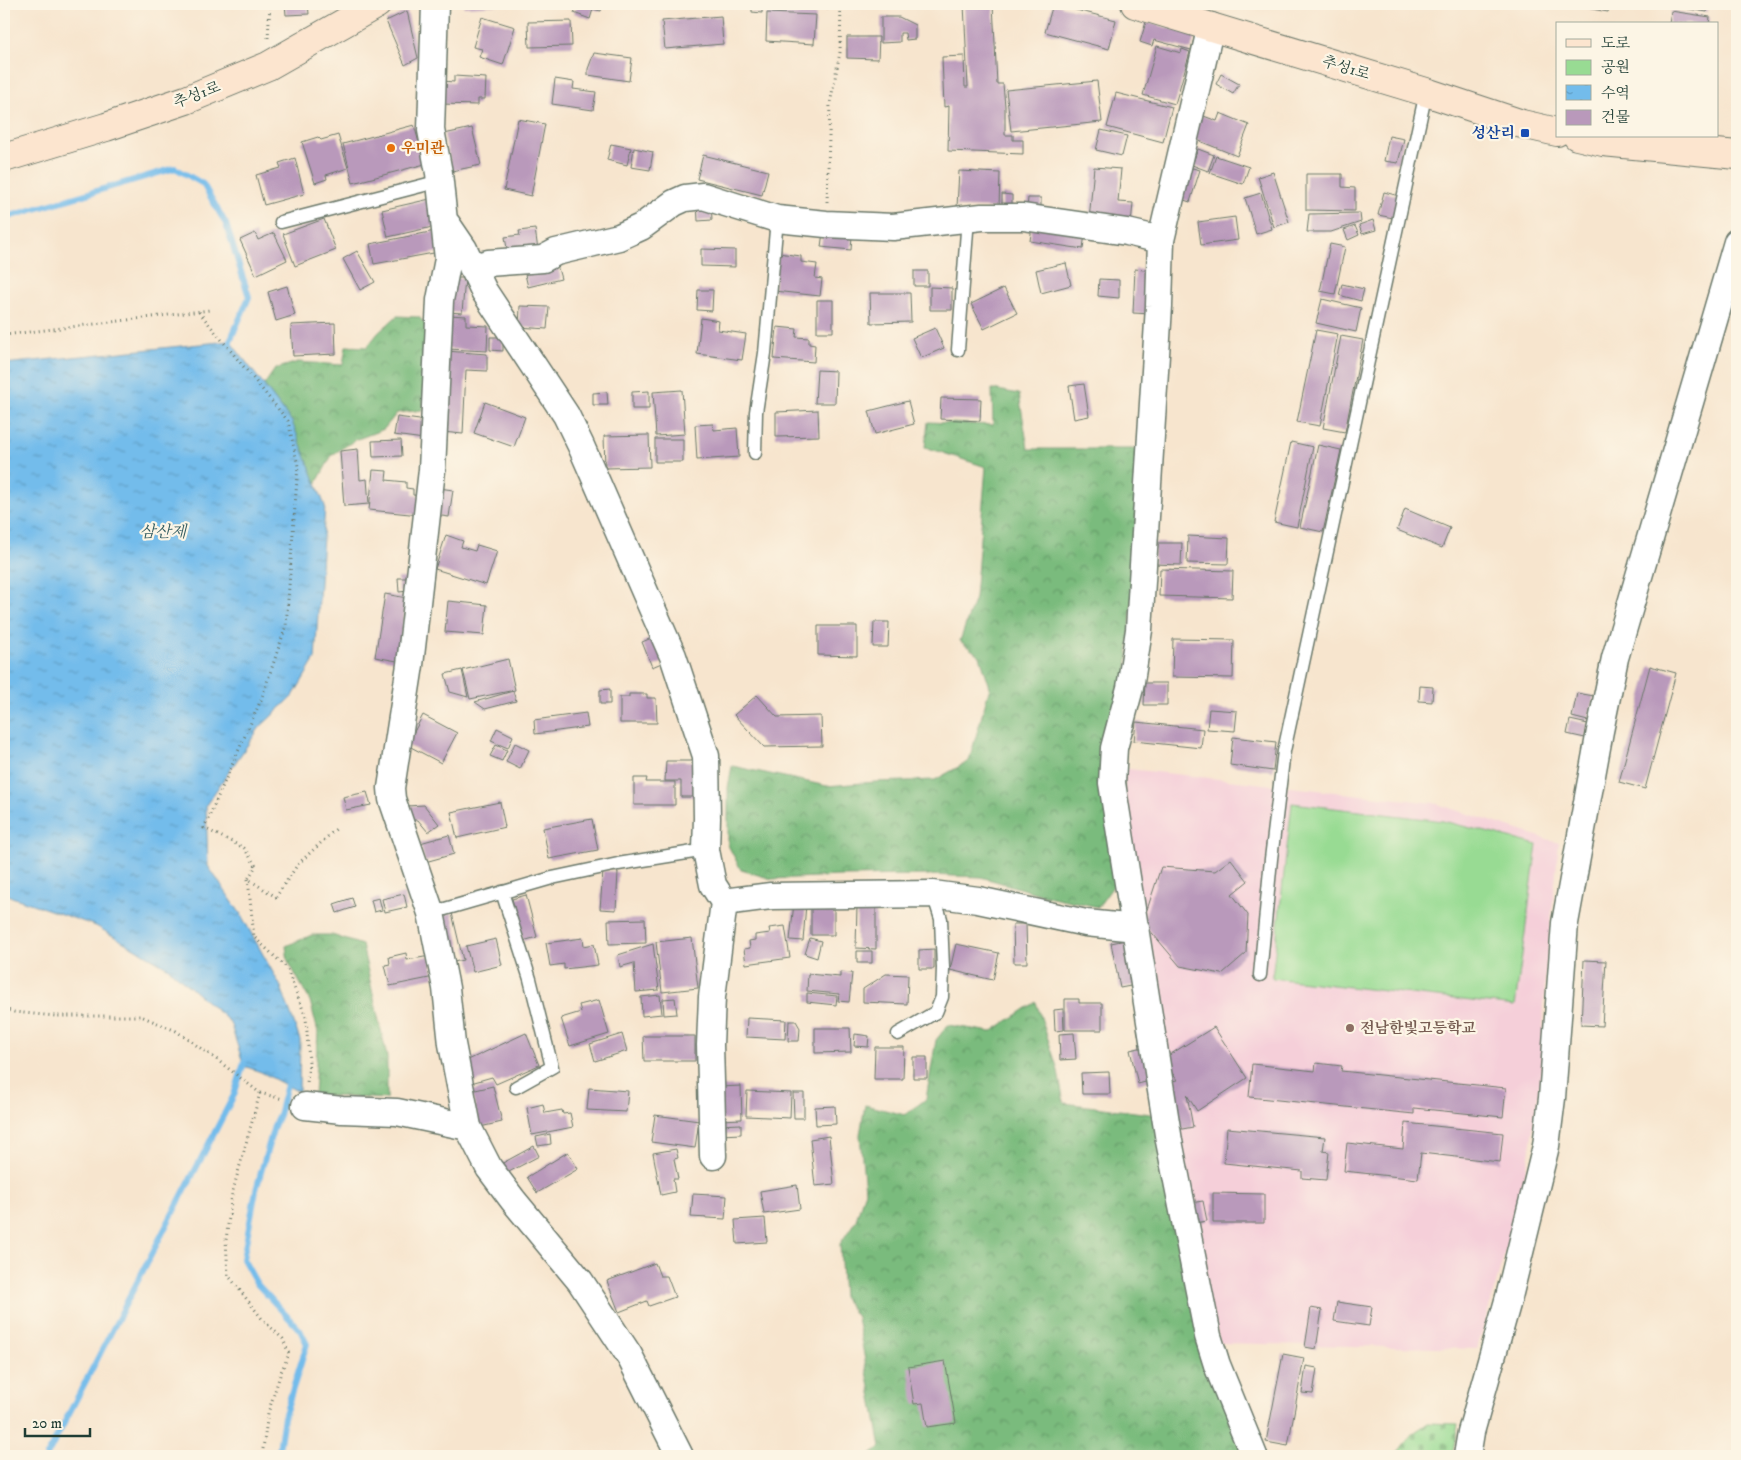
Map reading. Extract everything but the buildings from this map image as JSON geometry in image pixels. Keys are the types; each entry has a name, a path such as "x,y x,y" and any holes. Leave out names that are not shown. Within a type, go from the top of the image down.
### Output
{"street":[{"name":"추성1로","path":"4,158 186,100 268,66 377,4"},
{"path":"435,4 431,130 440,181 448,259 440,300 432,470 410,665 391,788 392,799 431,913 446,988 452,1044 468,1127 489,1168 580,1281 629,1355 680,1456"},
{"name":"추성1로","path":"1135,4 1426,92 1522,124 1556,132"},
{"path":"1211,26 1161,240 1159,306 1139,630 1130,688 1114,748 1112,783 1169,1141 1208,1336 1217,1365 1254,1456"},
{"path":"1586,138 1603,142 1737,155"},
{"path":"472,267 488,263 543,258 556,252 619,237 641,227 674,203 686,198 703,196 777,219 826,224 893,227 968,218 1023,217 1127,232 1161,240"},
{"path":"443,218 464,249 484,292 566,415 582,446 673,656 706,756 708,818 706,850 713,885 724,902 712,997 710,1035 713,1156"},
{"path":"1467,1456 1471,1432 1529,1221 1546,1146 1552,1098 1565,923 1615,658 1737,242"},
{"path":"724,902 770,896 933,894 978,900 1086,923 1136,928"},
{"path":"305,1106 342,1110 398,1112 468,1127"}],"lane":[{"path":"1260,975 1284,751 1426,92"},
{"path":"281,222 440,181"},
{"path":"958,350 968,218"},
{"path":"755,453 756,412 765,352 777,219"},
{"path":"431,913 552,878 618,864 706,850"},
{"path":"502,892 530,979 552,1067 516,1087"},
{"path":"898,1034 936,1012 942,997 942,919 933,894"}],"path":[{"path":"268,66 270,4"},
{"path":"826,224 830,104 840,52 841,4"},
{"path":"4,335 210,310"},
{"path":"200,312 288,421 298,466 286,626 261,700 204,828 244,848 256,866 248,878 254,938 286,967 306,1016 309,1062 305,1106"},
{"path":"248,878 276,897 298,864 337,828"},
{"path":"4,1009 14,1012 56,1016 141,1016 176,1031 260,1093 232,1194 226,1240 228,1275 263,1320 283,1340 289,1354 281,1372 268,1413 262,1456"}],"shaded area":[{"name":"전남한빛고등학교","path":"1120,768 1434,803 1559,843 1545,981 1541,1076 1528,1162 1514,1221 1477,1349 1220,1343 1196,1254"}],"green space":[{"path":"397,316 419,317 428,327 423,410 397,413 384,429 355,440 332,455 316,484 292,422 264,385 275,369 298,362 343,365 346,346 367,347 378,333"},
{"path":"992,389 1019,394 1028,449 1142,449 1126,685 1122,874 1098,907 1043,895 981,877 928,875 772,879 741,870 728,845 728,788 732,766 827,786 935,780 969,761 990,687 980,656 960,641 975,598 986,467 925,447 928,422 993,425"},
{"path":"1292,803 1443,821 1537,845 1515,1006 1272,978"},
{"path":"312,935 332,935 362,945 387,1057 387,1099 314,1095 318,1032 310,1001 288,961 286,946"},
{"path":"1036,1002 1057,1067 1064,1103 1158,1115 1244,1456 869,1456 881,1447 857,1317 843,1297 840,1244 856,1220 865,1191 860,1135 865,1105 905,1115 926,1099 936,1040 948,1025 991,1032"},
{"path":"1428,1423 1458,1424 1452,1456 1395,1456 1412,1434"}],"water":[{"name":"삼산제","path":"230,341 292,422 325,506 315,659 293,696 260,727 206,805 208,866 240,913 281,987 300,1040 299,1092 261,1072 244,1066 230,1022 167,967 96,926 4,893 4,364"}],"waterway":[{"path":"4,218 175,168 203,184 226,224 249,297 230,341 230,347"},
{"path":"47,1456 234,1095 245,1060"},
{"path":"278,1456 284,1417 307,1344 300,1330 257,1284 243,1259 256,1190 274,1126 279,1115 288,1081 286,1077"}],"place":[{"name":"성산리","path":"1525,133"},
{"name":"우미관","path":"391,148"},
{"name":"전남한빛고등학교","path":"1350,1028"}]}
